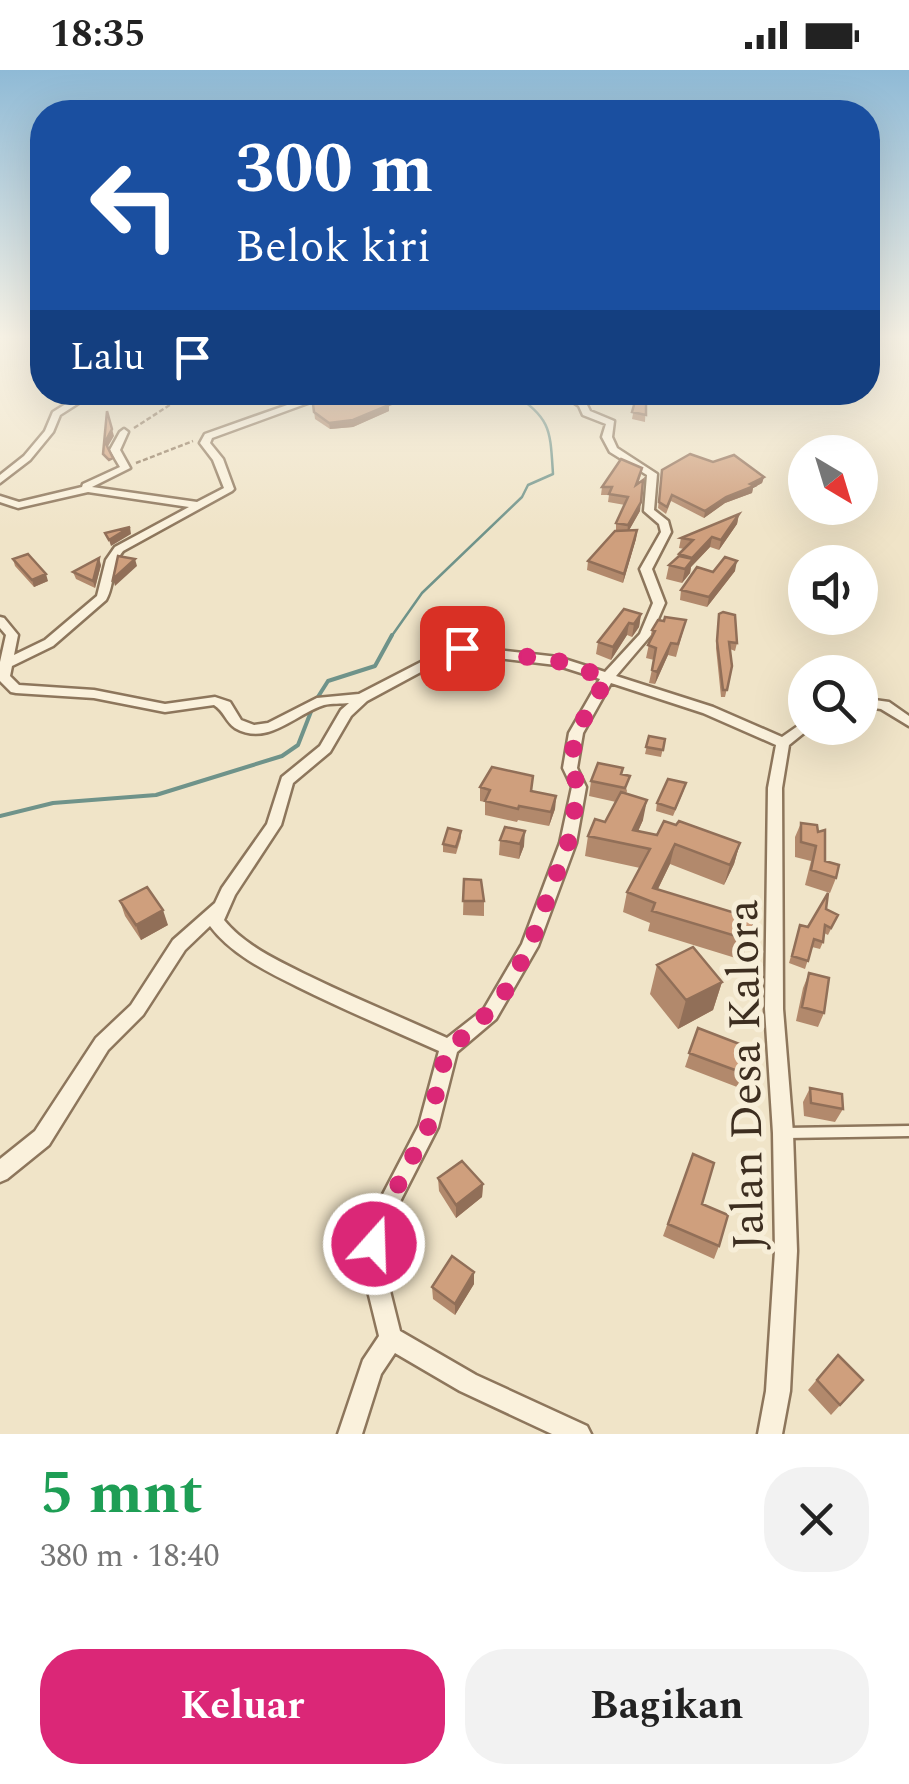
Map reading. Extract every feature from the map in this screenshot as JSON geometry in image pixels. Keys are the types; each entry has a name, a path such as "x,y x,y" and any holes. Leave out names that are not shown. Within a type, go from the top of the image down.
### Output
{"street":[{"path":"0,480 28,458 49,432 56,414 71,405"},
{"path":"7,663 49,643 102,598 113,554 230,487 205,440 235,424 294,405"},
{"path":"579,1434 468,1384 391,1338 374,1271 378,1224 428,1127 449,1047 490,1014 530,946 568,843 579,787 570,768 576,733 607,678 645,635 660,603 646,569 666,532 664,523 650,511 654,479 650,470 612,450 607,437 611,423 586,413 583,405"},
{"path":"0,499 18,505 74,489 125,468 115,450 124,432"},
{"path":"74,489 196,505"},
{"path":"0,620 12,635 3,676 16,689 94,694 166,708 216,701 225,705 236,723 253,730 271,727 322,701 362,698"},
{"path":"0,1172 42,1138 102,1044 138,1010 179,945 218,909 274,825 287,781 325,750 346,713 362,698 447,652 462,648 558,661 708,710 783,744 788,740"},
{"path":"878,704 909,722"},
{"name":"Jalan Desa Kalora","path":"770,1434 778,1391 786,1251 784,1132 774,1009 775,788 783,744"},
{"path":"218,909 218,930 231,941 358,1008 449,1047"},
{"path":"350,1434 370,1368 391,1338"}],"lane":[{"path":"784,1132 909,1131"}],"path":[{"path":"124,432 169,405"},
{"path":"125,468 163,450 205,440"}],"building":[{"path":"313,405 389,405 353,420 329,423 314,412"},
{"path":"634,405 646,405 646,415 632,412"},
{"path":"107,411 112,429 105,442 113,458 109,460 103,454"},
{"path":"690,454 713,462 734,455 764,477 705,511 672,495 667,507 659,502 662,470"},
{"path":"621,459 642,468 636,485 643,480 641,502 628,525 616,523 628,497 609,494 612,487 602,487"},
{"path":"739,514 721,540 712,537 692,558 679,554 693,540 681,538"},
{"path":"130,527 109,540 105,533"},
{"path":"637,530 624,574 588,561 615,531"},
{"path":"28,554 46,574 32,580 13,559"},
{"path":"118,556 135,559 113,579"},
{"path":"679,556 693,559 685,569 669,565"},
{"path":"725,557 737,561 709,597 681,590 697,567 713,572"},
{"path":"99,558 93,581 73,572"},
{"path":"624,609 641,614 634,624 629,623 613,647 598,642"},
{"path":"719,614 735,615 737,643 729,642 732,666 727,690 723,690 717,641"},
{"path":"665,617 686,620 678,644 671,643 657,672 652,670 656,648 648,645 658,620 664,621"},
{"path":"649,736 665,739 663,750 646,747"},
{"path":"598,763 623,768 621,774 630,776 625,788 591,781"},
{"path":"492,767 533,776 531,791 556,796 551,812 485,801 490,790 480,787"},
{"path":"668,779 686,783 675,809 657,803"},
{"path":"621,792 647,800 633,830 657,835 664,821 676,825 679,821 740,843 730,865 675,844 653,888 755,919 749,940 652,911 655,903 627,892 650,849 588,836 595,819 605,822"},
{"path":"801,823 817,825 818,832 825,830 825,861 839,865 836,878 811,870 816,846 801,842"},
{"path":"505,827 525,831 520,844 500,840"},
{"path":"448,828 461,831 456,847 443,844"},
{"path":"464,879 481,880 484,901 463,901"},
{"path":"147,887 163,910 136,925 120,901"},
{"path":"828,893 826,909 838,915 831,928 825,925 823,942 814,939 808,961 792,956 800,925 808,927"},
{"path":"693,947 722,982 686,1000 657,965"},
{"path":"809,973 829,978 824,1013 802,1007"},
{"path":"698,1028 750,1048 743,1073 689,1053"},
{"path":"810,1088 842,1094 843,1109 811,1103"},
{"path":"693,1154 714,1163 702,1204 728,1215 719,1246 668,1224"},
{"path":"462,1161 483,1184 456,1205 438,1178"},
{"path":"452,1256 474,1272 455,1304 432,1287"},
{"path":"838,1355 863,1380 840,1405 817,1380"}],"waterway":[{"path":"391,637 422,593 522,497 528,485 553,474 546,426 528,405"},
{"path":"316,700 328,681 375,666 392,635"},
{"path":"0,816 53,803 156,795 282,756 298,745 312,709"}],"route":[{"path":"374,1244 378,1224 428,1127 449,1047 490,1014 530,946 568,843 579,787 570,768 576,733 607,678 558,661 462,648"}]}
